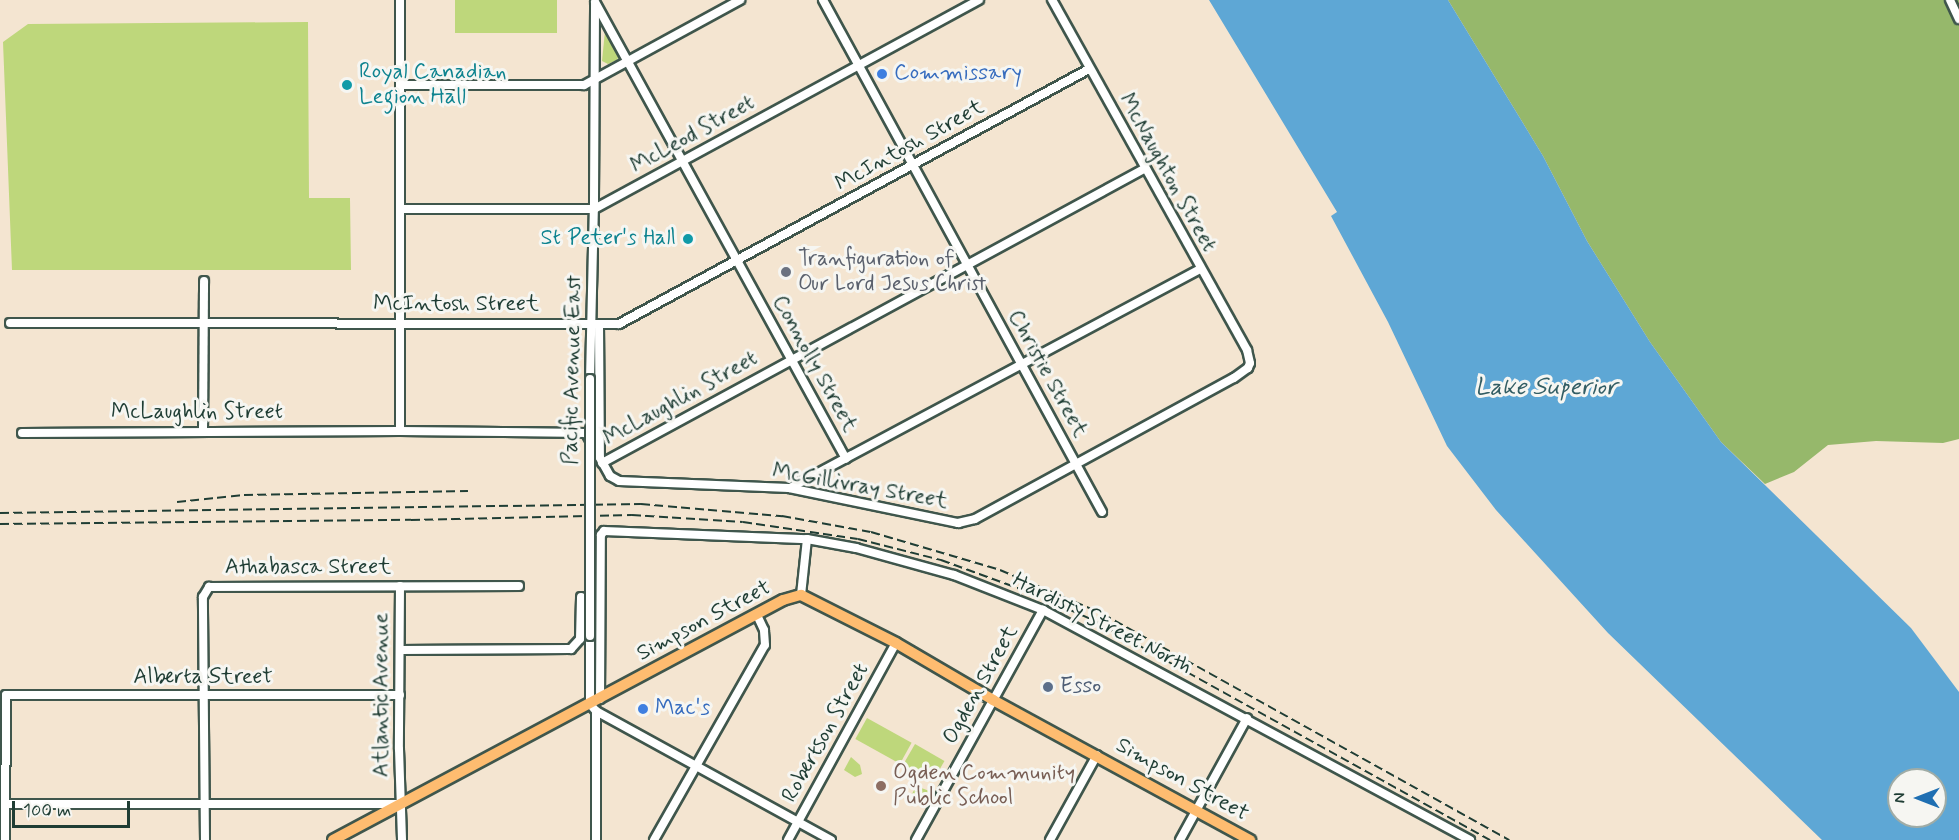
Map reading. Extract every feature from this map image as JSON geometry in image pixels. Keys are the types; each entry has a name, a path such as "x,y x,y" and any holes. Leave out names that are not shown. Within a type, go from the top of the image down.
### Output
{"main road":[{"name":"Simpson Street","path":"333,840 595,705 783,600 801,595 896,643 993,700 1250,840"}],"street":[{"path":"400,0 400,431"},
{"path":"400,85 584,85 740,0"},
{"name":"Christie Street","path":"823,0 1102,512"},
{"name":"McLeod Street","path":"400,209 594,209 979,0"},
{"name":"McNaughton Street","path":"1052,0 1247,350 1250,363 1248,368 1234,378 1076,463"},
{"path":"1950,0 1959,19"},
{"name":"Connolly Street","path":"595,1 846,459"},
{"name":"Pacific Avenue East","path":"595,1 595,324 590,379 590,636 595,705"},
{"name":"McIntosh Street","path":"10,323 618,324 1089,69"},
{"name":"McLaughlin Street","path":"22,433 400,431 586,433 601,460 791,360 1144,168"},
{"path":"789,488 1200,268"},
{"path":"203,431 204,280"},
{"path":"595,324 601,460"},
{"name":"McGillivray Street","path":"601,460 610,476 619,481 789,488 958,523 975,519 1076,463"},
{"name":"Hardisty Street North","path":"595,705 601,544 604,531 609,529 807,539 856,548 936,569 1043,610 1470,840"},
{"path":"801,595 807,539"},
{"name":"Atlantic Avenue","path":"400,586 402,840"},
{"name":"Athabasca Street","path":"204,697 203,597 209,587 519,586"},
{"path":"400,650 571,649 580,639 581,597"},
{"name":"Ogden Street","path":"916,840 1043,610"},
{"path":"654,840 765,645 764,630 757,615"},
{"name":"Robertson Street","path":"788,840 896,643"},
{"name":"Alberta Street","path":"5,804 6,696 400,695"},
{"path":"204,697 205,840"},
{"path":"595,705 696,766 831,840"},
{"path":"595,705 596,840"},
{"path":"1180,840 1247,718"},
{"path":"1050,840 1097,755"},
{"path":"5,840 5,804 402,804"}],"green space":[{"path":"455,0 557,0 557,33 455,33"},
{"path":"1448,0 1959,0 1959,439 1943,443 1876,441 1828,445 1794,472 1765,484 1721,442 1650,342 1587,241 1543,156"},
{"path":"308,22 309,198 350,198 351,270 12,270 3,42 28,24"},
{"path":"605,31 618,47 619,55 617,60 608,64 602,61"},
{"path":"867,718 912,743 900,764 855,739"},
{"path":"915,744 944,761 932,782 903,765"},
{"path":"851,757 860,765 862,774 855,777 844,770"},
{"path":"916,786 932,792 927,803 912,794"}],"water":[{"name":"Lake Superior","path":"1209,0 1448,0 1543,156 1587,241 1650,342 1721,442 1911,628 1959,692 1959,840 1822,840 1608,633 1496,510 1447,446 1388,322 1331,216 1337,212"}],"railway":[{"path":"177,502 244,495 468,491"},
{"path":"0,513 641,504 782,516 871,532 1000,570 1103,614 1509,840"},
{"path":"0,524 411,520 632,515 743,522 858,539 941,560 1031,593 1093,620 1490,840"}],"place":[{"name":"Commissary","path":"882,74"},
{"name":"Royal Canadian Legion Hall","path":"347,85"},
{"name":"St Peter's Hall","path":"688,239"},
{"name":"Tranfiguration of Our Lord Jesus Christ","path":"786,272"},
{"name":"Esso","path":"1048,687"},
{"name":"Mac's","path":"643,709"},
{"name":"Ogden Community Public School","path":"881,786"}]}
